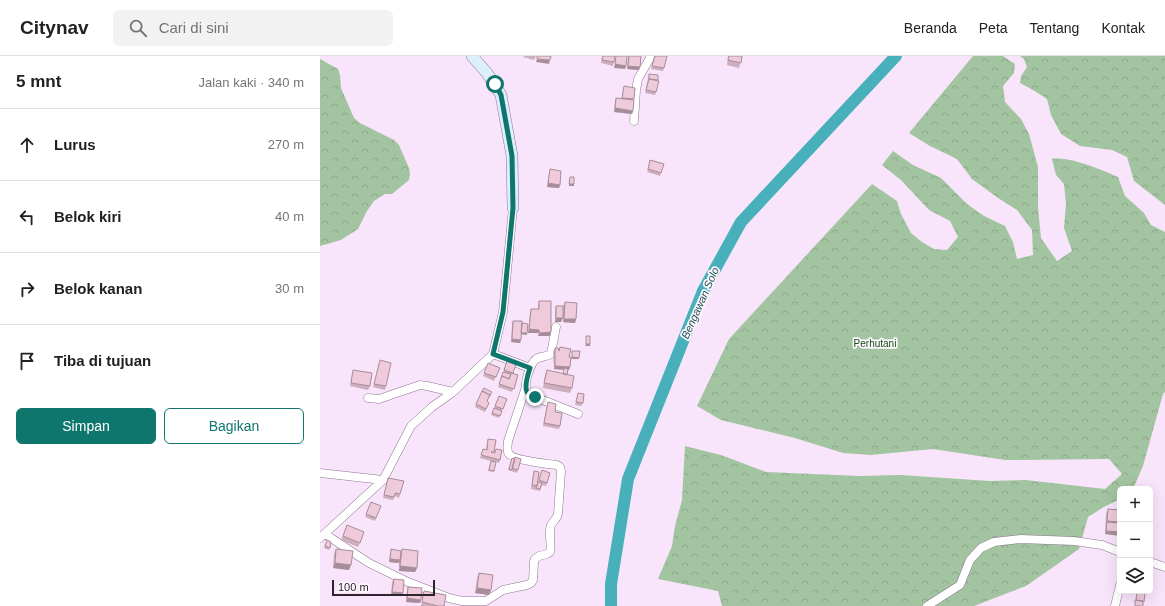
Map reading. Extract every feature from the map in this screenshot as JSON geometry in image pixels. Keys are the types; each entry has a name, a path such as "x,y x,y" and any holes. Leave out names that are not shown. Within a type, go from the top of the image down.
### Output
{"main road":[{"path":"472,56 487,73 501,95 512,156 513,208"}],"street":[{"path":"634,121 638,79 651,56"},
{"path":"513,208 503,312 493,354 453,392 432,407 410,426 383,480 323,536 370,563 408,582 449,598 462,601 486,601 503,590 528,585 531,583 533,580 535,559 550,552 550,528 558,514 561,471 560,467 557,465 513,457 508,454 507,449 508,441 526,387 530,368 534,360 538,357 548,356 551,354 556,327"},
{"path":"493,354 530,368"},
{"path":"368,398 382,398 420,386 427,386 453,392"},
{"path":"526,387 528,394 578,414"},
{"path":"320,473 383,480"},
{"path":"927,606 960,585 970,560 980,548 994,542 1021,539 1074,541 1102,545 1117,551"},
{"path":"1153,563 1165,567"},
{"path":"1115,606 1118,594"}],"green space":[{"name":"Perhutani","path":"973,56 1003,56 1015,64 1014,73 1003,86 1005,102 1021,119 1029,134 1038,167 1038,208 1041,238 1057,261 1072,251 1064,228 1066,204 1064,184 1056,175 1052,159 1076,162 1094,167 1118,177 1125,196 1144,213 1151,225 1165,232 1165,392 1163,394 1143,466 1134,486 1117,486 1117,500 1088,517 1079,549 1026,586 974,606 722,606 718,591 658,579 672,546 675,526 682,500 685,446 721,455 766,472 859,476 900,475 990,481 1026,480 1105,489 1122,474 1109,459 1005,460 933,449 871,455 843,453 795,438 721,420 697,406 729,339 872,184 897,201 901,214 911,233 922,242 934,249 947,250 958,237 950,221 929,210 901,180 882,165 893,151 913,165 941,178 967,204 984,216 1005,226 1013,242 1017,259 1033,255 1032,230 1017,210 972,179 957,159 930,146 909,133"},
{"path":"1020,56 1165,56 1165,205 1134,181 1127,157 1112,150 1080,146 1061,134 1051,115 1047,99 1020,83 1021,76 1027,67 1024,59"},
{"path":"320,59 338,69 341,88 354,118 360,123 394,140 399,145 410,174 409,180 392,194 385,194 374,201 358,229 341,240 320,246"}],"building":[{"path":"537,56 551,56 550,60 537,59"},
{"path":"603,56 615,56 614,62 602,60"},
{"path":"616,56 627,56 626,66 615,64"},
{"path":"629,56 641,56 640,67 628,66"},
{"path":"655,56 667,56 664,68 652,66"},
{"path":"729,56 742,56 741,63 728,60"},
{"path":"649,74 658,75 658,80 649,79"},
{"path":"649,79 659,81 656,92 646,90"},
{"path":"624,86 635,88 634,99 622,98"},
{"path":"616,98 634,100 633,111 615,108"},
{"path":"650,160 664,164 661,173 648,169"},
{"path":"550,169 561,171 560,185 548,183"},
{"path":"570,177 574,177 574,184 569,184"},
{"path":"539,301 551,301 551,332 540,333 539,330 529,329 531,309 539,309"},
{"path":"565,302 577,303 576,319 564,319"},
{"path":"556,306 563,306 563,318 556,318"},
{"path":"513,321 522,321 521,340 512,339"},
{"path":"522,323 528,324 527,333 521,333"},
{"path":"586,336 590,336 590,344 586,344"},
{"path":"560,347 571,349 569,357 571,357 570,367 555,366 555,348 558,348 559,351"},
{"path":"572,351 580,351 579,358 572,357"},
{"path":"380,360 391,363 386,386 374,384"},
{"path":"507,361 516,364 513,373 504,370"},
{"path":"488,363 500,368 496,377 484,373"},
{"path":"564,368 568,369 567,375 563,374"},
{"path":"353,370 372,373 370,386 351,383"},
{"path":"547,370 574,376 572,388 544,383"},
{"path":"503,372 511,374 509,379 502,376 501,378"},
{"path":"511,373 518,375 514,389 499,384 502,376 509,379"},
{"path":"484,388 492,392 489,397 490,395 482,391"},
{"path":"482,391 490,395 487,401 489,403 486,409 476,404"},
{"path":"578,393 584,394 583,403 576,402"},
{"path":"499,396 507,399 503,409 495,406"},
{"path":"548,402 556,404 555,412 562,413 560,426 544,423"},
{"path":"494,408 502,411 500,416 492,413"},
{"path":"488,439 496,440 494,452 491,452 495,453 496,449 502,450 500,460 481,455 483,449 487,450"},
{"path":"515,457 521,459 518,470 512,468"},
{"path":"512,458 515,459 512,470 509,469"},
{"path":"491,461 496,462 494,471 489,470"},
{"path":"542,470 550,473 547,483 539,480"},
{"path":"534,471 539,472 537,486 532,485"},
{"path":"388,478 404,481 400,494 395,493 394,497 384,495"},
{"path":"538,482 542,483 540,489 536,488"},
{"path":"371,502 381,506 376,518 366,514"},
{"path":"1108,509 1117,510 1117,522 1107,521"},
{"path":"1107,522 1117,523 1117,532 1106,531"},
{"path":"347,525 364,532 360,543 343,536"},
{"path":"327,540 331,542 330,548 325,546"},
{"path":"336,549 353,551 351,565 335,563"},
{"path":"391,549 401,551 400,560 390,559"},
{"path":"402,549 418,551 417,568 400,566"},
{"path":"479,573 493,575 491,590 477,588"},
{"path":"394,579 404,580 403,593 392,592"},
{"path":"408,587 422,588 421,600 407,598"},
{"path":"424,591 446,595 444,606 422,602"},
{"path":"1137,594 1145,594 1144,602 1136,600"},
{"path":"1135,600 1143,601 1143,606 1135,606"}],"waterway":[{"name":"Bengawan Solo","path":"611,606 611,584 628,479 703,291 741,222 896,56"}],"route":[{"path":"495,84 501,95 512,156 513,208 503,312 493,354 530,368 526,391 528,394 535,397"}]}
